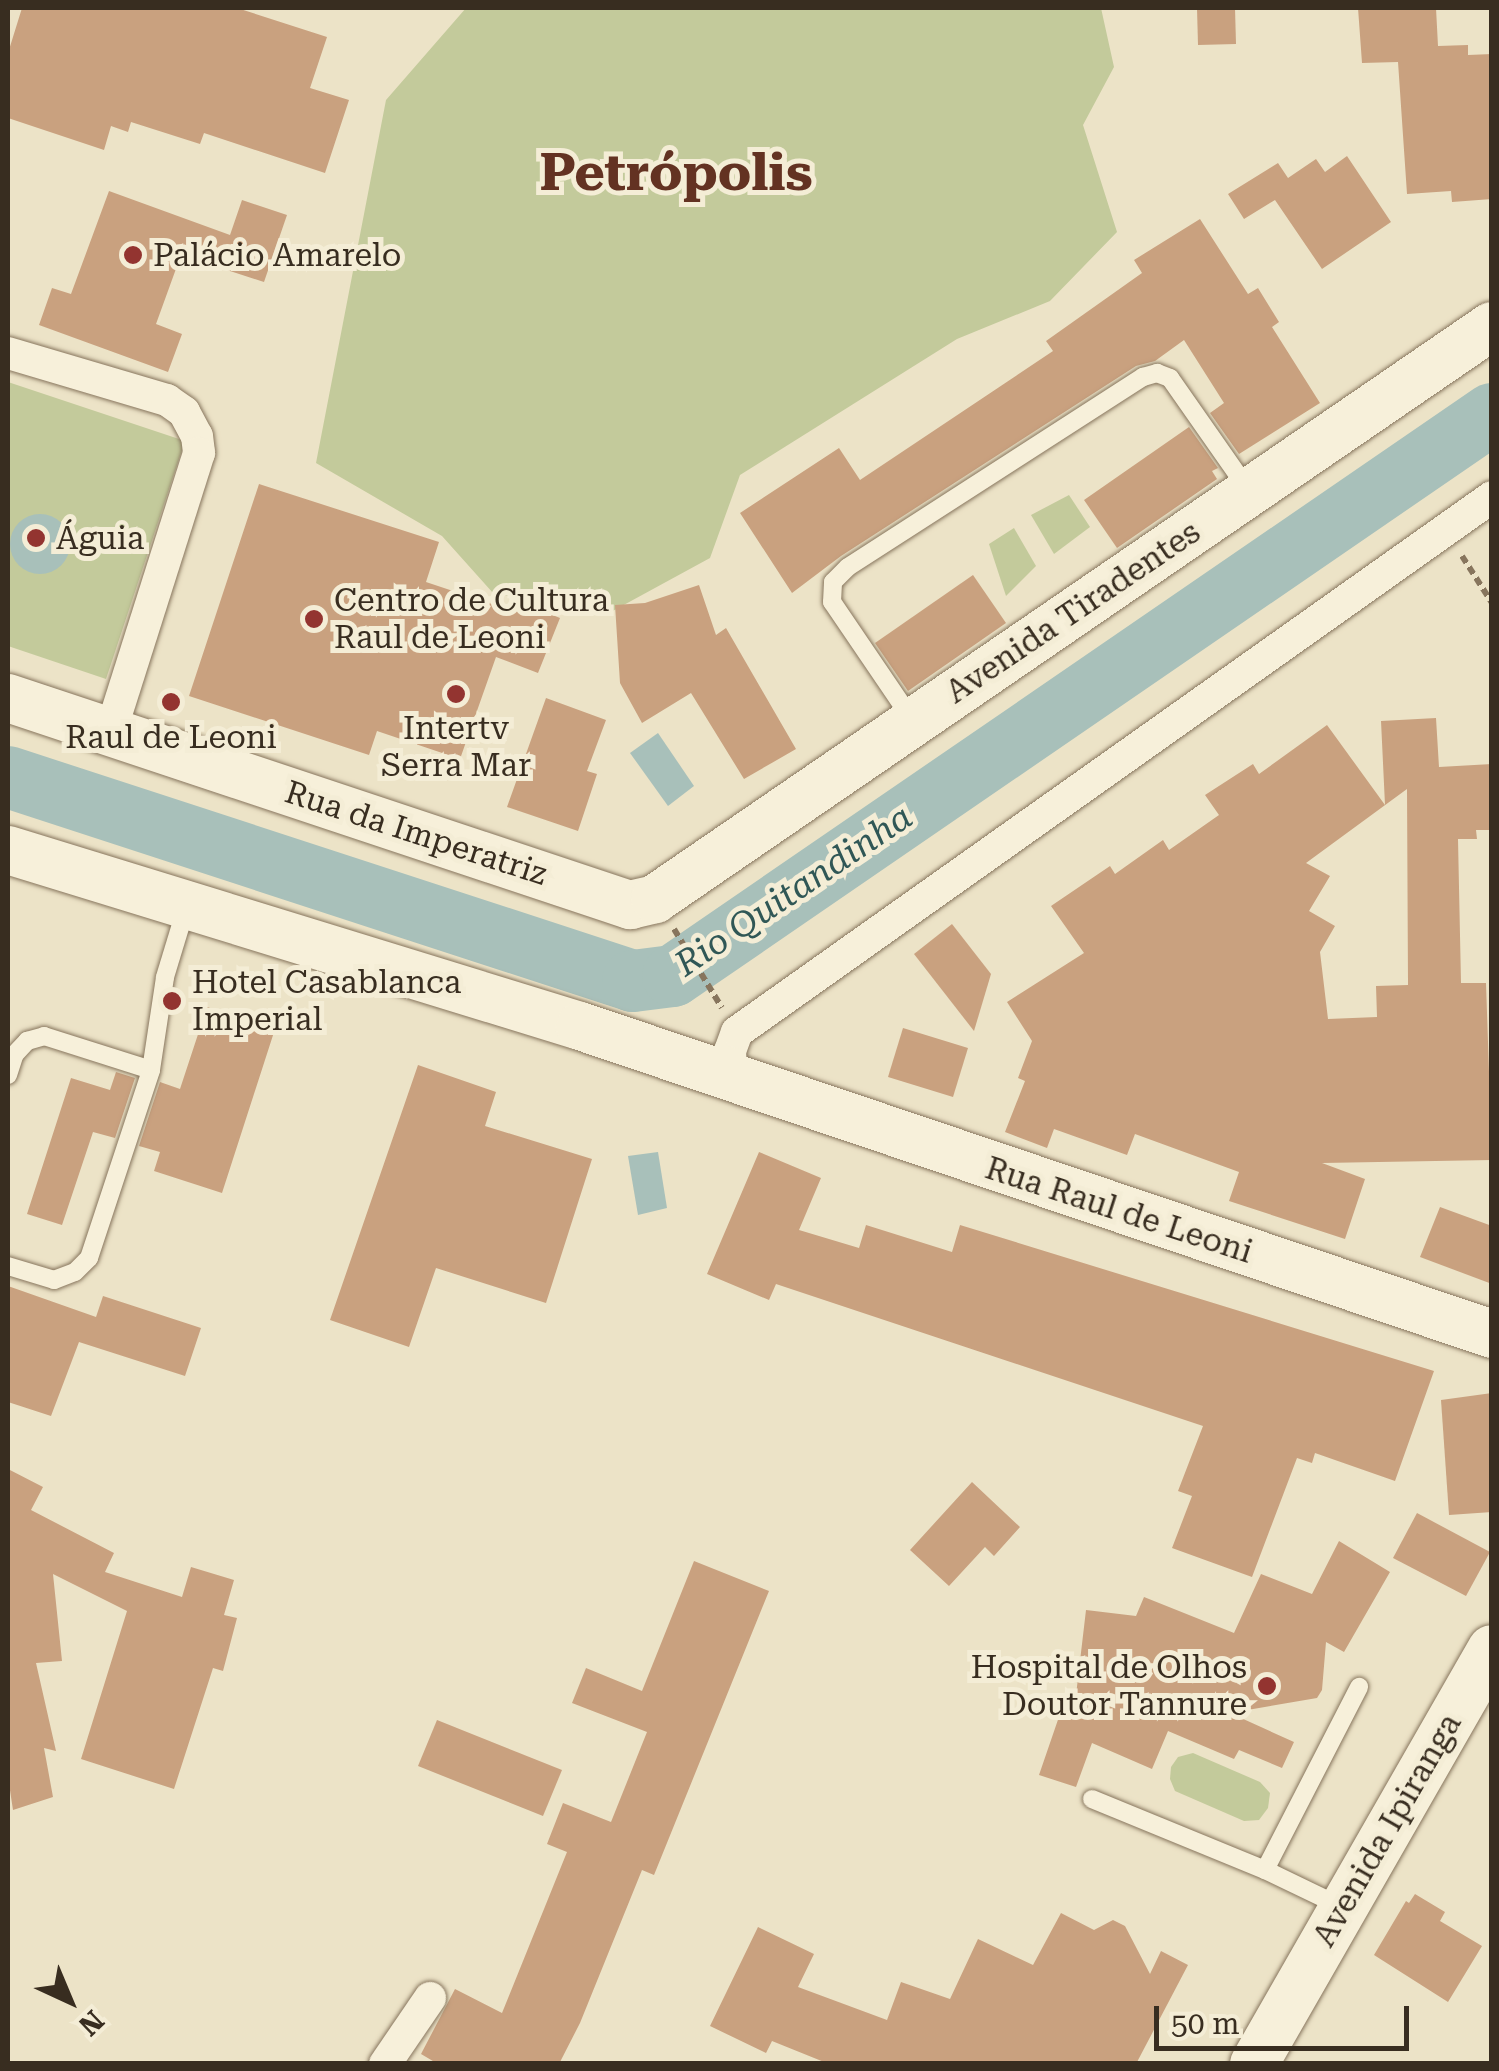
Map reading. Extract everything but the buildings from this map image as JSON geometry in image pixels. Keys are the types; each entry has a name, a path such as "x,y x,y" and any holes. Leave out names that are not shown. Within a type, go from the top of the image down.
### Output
{"main road":[{"name":"Avenida Tiradentes","path":"654,898 1492,326"},
{"name":"Rua da Imperatriz","path":"8,698 630,904 654,898"},
{"path":"8,850 580,1026 747,1085"},
{"name":"Rua Raul de Leoni","path":"747,1085 1492,1334"},
{"name":"Avenida Ipiranga","path":"1254,2064 1492,1649"}],"street":[{"path":"8,353 167,400 184,412 197,436 199,453 111,731"},
{"path":"747,1085 732,1066 730,1051 736,1032 1492,497"},
{"path":"385,2064 430,1998"}],"lane":[{"path":"914,722 832,602 832,582 848,567 1143,377 1157,372 1170,378 1249,491"},
{"path":"8,1266 54,1280 75,1272 90,1258 150,1070 165,977 187,908"},
{"path":"8,1075 15,1054 28,1041 44,1036 150,1070"},
{"path":"1266,1870 1359,1687"},
{"path":"1092,1799 1266,1870 1342,1908"}],"path":[{"path":"1445,530 1492,603"},
{"path":"654,898 736,1032"}],"green space":[{"path":"466,8 1101,8 1114,67 1083,125 1117,232 1050,301 957,339 740,475 710,558 609,613 493,593 442,536 316,463 386,100"},
{"path":"8,382 185,441 106,679 8,646"},
{"path":"1069,495 1090,527 1054,554 1031,515"},
{"path":"1014,528 1036,566 1006,596 989,544"},
{"path":"1193,1753 1260,1782 1270,1793 1268,1808 1259,1820 1244,1821 1175,1791 1171,1767 1178,1757"}],"water":[{"path":"40,514 61,523 70,544 61,565 40,574 19,565 10,544 19,523"},
{"path":"658,733 694,786 668,806 630,753"},
{"path":"658,1152 667,1208 638,1215 628,1156"}],"waterway":[{"name":"Rio Quitandinha","path":"8,777 633,981 673,976 1492,414"}],"place":[{"name":"Palácio Amarelo","path":"133,255"},
{"name":"Águia","path":"36,538"},
{"name":"Centro de Cultura Raul de Leoni","path":"314,619"},
{"name":"Intertv Serra Mar","path":"456,694"},
{"name":"Raul de Leoni","path":"171,702"},
{"name":"Hotel Casablanca Imperial","path":"172,1001"},
{"name":"Hospital de Olhos Doutor Tannure","path":"1267,1686"}],"district":[{"name":"Petrópolis","path":"676,173"}]}
